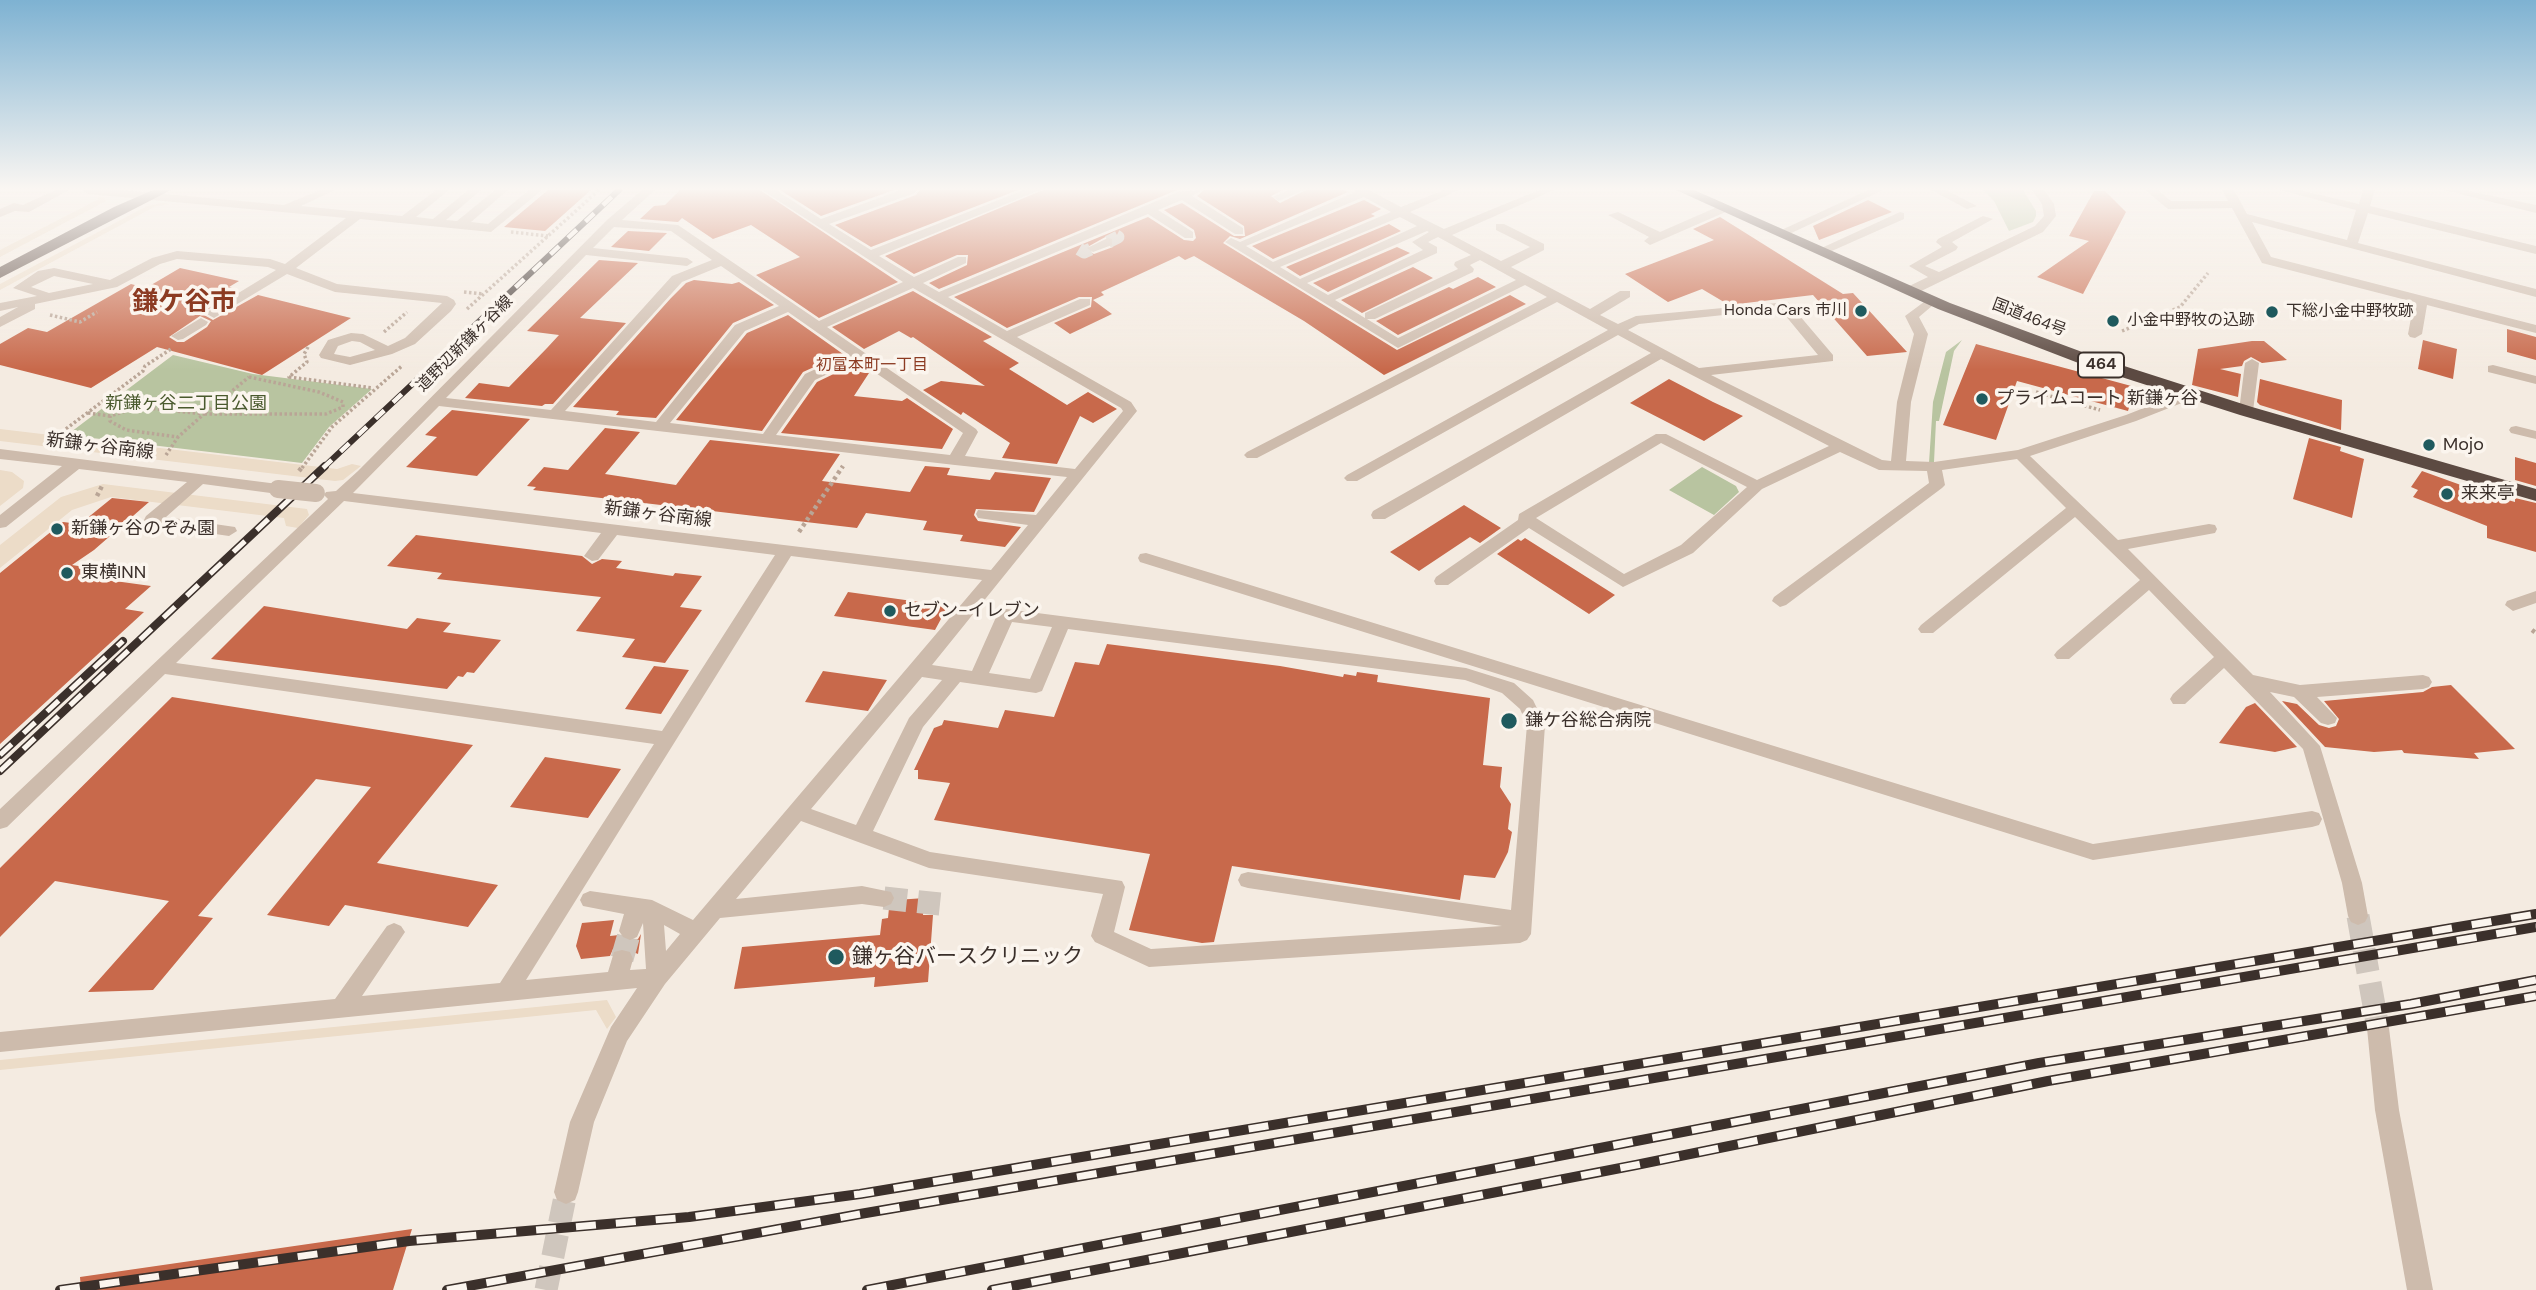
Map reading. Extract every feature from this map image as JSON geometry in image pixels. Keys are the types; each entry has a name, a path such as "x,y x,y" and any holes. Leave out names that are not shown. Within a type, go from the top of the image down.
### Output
{"highway":[{"path":"0,262 25,250"},
{"path":"0,273 43,250"},
{"name":"国道464号","path":"1821,251 1910,291 2056,349 2246,411 2536,495"}],"street":[{"path":"214,314 312,250"},
{"path":"705,250 971,432 955,460"},
{"path":"566,1192 582,1122 599,1078 619,1034 657,977 918,670 1130,411 1126,405 1005,337 862,250"},
{"path":"870,255 882,250"},
{"path":"938,297 1071,250"},
{"path":"1256,250 1398,344 1527,279"},
{"path":"1279,263 1310,250"},
{"path":"1306,278 1383,250"},
{"path":"1334,296 1433,250"},
{"path":"1473,250 1762,408 1879,466 1934,467 2020,454 2131,418 2192,394"},
{"path":"1502,265 1533,250"},
{"path":"1938,277 1915,266 1946,250"},
{"path":"1910,291 1992,250"},
{"path":"2261,250 2266,260 2536,329"},
{"path":"2368,250 2536,293"},
{"path":"583,251 687,261"},
{"name":"道野辺新鎌ヶ谷線","path":"0,821 339,496 583,251"},
{"path":"0,307 112,284 156,261 177,255 270,263 335,288 447,300 446,308 410,341 387,351"},
{"path":"1370,316 1468,269 1460,265 1482,255"},
{"path":"817,327 962,260"},
{"path":"556,413 677,279 721,261"},
{"path":"60,296 20,288 43,274 54,272 112,284"},
{"path":"1592,314 1625,294"},
{"path":"0,323 29,307 60,296"},
{"path":"1252,455 1558,296"},
{"path":"1898,467 1904,402 1922,334 1912,317 1933,300"},
{"path":"2415,334 2421,301"},
{"path":"1005,337 1085,302"},
{"path":"1352,478 1636,320 1783,305 1828,358 1699,372"},
{"path":"660,426 740,328 789,307"},
{"path":"178,336 201,322"},
{"path":"1379,515 1663,352"},
{"path":"767,438 810,377 857,355"},
{"path":"2246,411 2252,363"},
{"path":"2493,369 2536,380"},
{"path":"433,401 1079,474"},
{"path":"2516,429 2536,435"},
{"path":"1757,486 1661,437 1525,517 1623,582 1688,549 1757,486 1839,447"},
{"name":"新鎌ヶ谷南線","path":"0,454 995,576"},
{"path":"2020,454 2150,580 2311,746 2352,883 2358,916"},
{"path":"0,523 76,463"},
{"path":"1780,601 1937,485 1934,467"},
{"path":"200,479 152,520 229,531"},
{"path":"1927,629 2076,508"},
{"path":"984,514 1041,521"},
{"path":"1442,581 1529,520"},
{"path":"592,556 613,529"},
{"path":"2115,546 2209,529"},
{"path":"507,990 786,551"},
{"path":"1146,558 1512,680 2093,852 2312,819"},
{"path":"2063,655 2150,580"},
{"path":"2513,605 2536,597"},
{"path":"978,678 1006,615 1512,680"},
{"path":"918,670 1036,687 1062,622"},
{"path":"2179,699 2225,657"},
{"path":"159,667 666,739"},
{"path":"861,835 916,723 956,675"},
{"path":"797,812 929,860 1115,887 1102,936 1149,958 1520,934 1536,725 1512,680"},
{"path":"2249,681 2300,692 2423,682"},
{"path":"2300,692 2328,718"},
{"path":"1248,880 1521,920"},
{"path":"715,910 862,895 884,898"},
{"path":"590,900 644,907 696,932"},
{"path":"629,931 644,907"},
{"path":"644,907 657,977"},
{"path":"342,1007 394,933"},
{"path":"617,981 622,958"},
{"path":"0,1042 657,977"},
{"path":"2378,1028 2387,1110 2420,1290"}],"path":[{"path":"2122,331 2180,307 2208,273"},
{"path":"40,313 80,322 97,312"},
{"path":"50,441 144,371 145,366 175,346 178,336"},
{"path":"88,413 110,416 138,407 204,414 326,414 343,407 343,402 334,396 249,377 204,414 178,437 166,455"},
{"path":"281,384 289,377"},
{"path":"2036,392 2131,418"},
{"path":"110,416 114,426 125,430 178,437"},
{"path":"299,471 332,427"},
{"path":"799,532 854,448"},
{"path":"97,496 103,484"}],"green space":[{"path":"1962,340 1954,351 1939,421 1936,421 1934,462 1929,463 1933,402 1946,352"},
{"name":"新鎌ヶ谷二丁目公園","path":"173,355 253,374 372,389 329,427 302,463 67,435"},
{"path":"1702,467 1736,486 1739,492 1714,515 1669,490"}],"shaded area":[{"path":"0,250 13,250 0,257"},
{"path":"64,250 74,250 0,290 0,284"},
{"path":"0,429 337,469 352,464 361,466 343,480 335,481 0,441"},
{"path":"0,470 12,472 24,481 23,488 0,506"},
{"path":"103,484 307,509 309,515 298,528 286,526 284,518 111,497 72,510 0,568 0,545 61,497"},
{"path":"607,1000 616,1017 607,1029 596,1010 0,1070 0,1060"}],"building":[{"path":"790,250 850,250 898,282 819,318 756,275 800,257"},
{"path":"899,250 1032,250 939,289 929,283 967,265 968,255 957,255 914,274 885,256"},
{"path":"1067,250 1086,250 1094,254 1104,250 1235,250 1397,350 1510,295 1526,304 1384,375 1304,321 1194,256 1185,260 1179,256 1101,292 1104,295 1093,300 1112,314 1070,334 1054,323 1091,307 1092,297 1079,297 1007,328 954,297"},
{"path":"1259,250 1294,250 1273,259"},
{"path":"1326,250 1358,250 1300,276 1286,267"},
{"path":"1390,250 1410,253 1328,292 1313,283"},
{"path":"1687,250 1773,250 1843,294 1853,293 1907,352 1867,356 1813,295 1729,305 1702,289 1668,302 1625,274"},
{"path":"2076,250 2106,250 2083,294 2037,277"},
{"path":"599,260 638,263 580,318 626,323 553,404 542,406 465,398 479,383 509,387 547,348 559,335 527,331"},
{"path":"1413,267 1433,278 1362,313 1341,300"},
{"path":"180,268 239,281 229,287 238,290 207,310 204,315 213,320 258,295 351,318 262,375 157,347 91,388 0,365 0,344 28,328 47,332 131,284 146,288","holes":["200,316 211,321 207,327 184,342 177,342 169,337"]},
{"path":"1478,277 1496,287 1398,335 1376,321 1449,287 1453,289"},
{"path":"694,280 732,284 739,282 774,305 733,323 656,418 616,415 619,411 573,407 671,298 686,283"},
{"path":"913,291 992,337 983,341 1019,363 1009,369 1067,405 1088,392 1117,409 1093,423 1080,416 1057,464 1002,458 1010,443 923,390 941,381 985,386 913,337 899,331 864,349 832,327"},
{"path":"788,315 843,354 803,372 762,431 676,420 747,333"},
{"path":"2507,329 2536,337 2536,360 2507,352"},
{"path":"2423,340 2457,349 2453,379 2418,369"},
{"path":"2264,341 2287,360 2262,363 2251,357 2244,361 2242,366 2220,369 2241,374 2238,397 2192,385 2198,349"},
{"name":"プライムコート 新鎌ヶ谷","path":"1976,344 2135,387 2128,411 2017,381 1996,440 1943,425"},
{"path":"842,370 869,373 854,396 902,401 907,398 953,429 942,449 781,433 817,382"},
{"path":"1669,379 1743,416 1704,441 1630,403"},
{"path":"2260,379 2342,400 2341,430 2260,405 2257,402"},
{"path":"452,410 530,419 477,476 406,467 437,437 425,435"},
{"path":"605,428 640,432 605,474 676,485 710,440 840,454 822,481 910,492 925,466 950,468 947,475 990,480 995,472 1051,478 1034,512 976,509 974,515 978,521 1021,527 1005,547 960,541 963,535 923,530 927,521 866,513 857,528 533,490 536,487 527,486 544,467 568,470"},
{"path":"2309,438 2341,447 2340,451 2364,459 2352,518 2293,499"},
{"path":"2515,457 2536,463 2536,486 2515,480"},
{"path":"2422,471 2515,502 2515,498 2536,503 2536,552 2487,538 2487,526 2413,497 2418,490 2411,487"},
{"path":"112,498 149,502 94,550 72,565 103,570 93,578 151,586 125,609 144,612 0,744 0,573 63,522 80,524"},
{"path":"1464,505 1501,528 1480,543 1470,537 1419,571 1390,552"},
{"path":"416,535 582,556 592,564 602,559 622,561 616,568 673,576 675,573 702,576 680,607 702,610 665,663 622,657 635,639 576,631 601,597 437,579 442,573 387,566"},
{"path":"1525,538 1615,595 1589,614 1497,554 1518,539 1521,541"},
{"path":"848,592 948,606 935,630 834,616"},
{"path":"264,606 407,629 417,618 451,623 443,632 501,640 474,673 467,672 463,677 458,676 447,689 211,659"},
{"path":"1107,644 1280,666 1343,677 1344,674 1356,676 1357,672 1378,675 1377,682 1490,698 1483,765 1502,767 1500,787 1511,804 1508,829 1512,832 1508,852 1495,878 1464,875 1460,900 1232,866 1214,942 1202,943 1129,930 1150,854 934,820 950,783 918,779 918,770 914,770 934,728 942,725 944,720 998,728 1005,710 1054,717 1075,662 1099,665"},
{"path":"654,666 689,670 661,714 625,709"},
{"path":"823,671 887,680 868,711 805,702"},
{"path":"2451,685 2515,749 2474,753 2479,759 2404,753 2402,750 2374,752 2325,747 2282,701 2297,704 2319,725 2329,728 2336,726 2339,719 2324,701 2423,692 2432,687"},
{"path":"172,697 473,745 377,863 498,885 468,927 345,905 329,926 267,915 371,787 316,779 198,916 213,918 153,990 88,992 169,901 55,881 0,937 0,868"},
{"path":"2255,703 2297,747 2275,752 2219,743 2246,707"},
{"path":"545,757 621,769 588,818 510,807"},
{"path":"925,898 923,915 933,915 928,982 874,987 875,977 734,989 742,947 880,935 882,919 888,918 889,908 896,900"},
{"path":"614,920 610,936 619,935 631,942 641,934 638,954 621,947 613,949 610,956 581,959 576,946 582,923"},
{"path":"412,1229 393,1290 81,1290 80,1277"}],"tunnel":[{"path":"1081,250 1088,250"},
{"path":"884,898 940,904"},
{"path":"2358,916 2378,1028"},
{"path":"622,959 630,931"},
{"path":"546,1290 566,1192"}],"railway":[{"path":"323,468 555,250"},
{"path":"0,771 325,466"},
{"path":"0,755 123,641"},
{"path":"60,1290 409,1241 689,1217 860,1194 2536,914"},
{"path":"447,1290 860,1214 2536,927"},
{"path":"867,1290 2039,1063 2411,1004 2536,980"},
{"path":"992,1290 1636,1165 2048,1081 2536,996"}],"place":[{"name":"Honda Cars 市川","path":"1861,311"},
{"name":"下総小金中野牧跡","path":"2272,312"},
{"name":"小金中野牧の込跡","path":"2113,321"},
{"name":"プライムコート 新鎌ヶ谷","path":"1982,399"},
{"name":"Mojo","path":"2429,445"},
{"name":"来来亭","path":"2447,494"},
{"name":"新鎌ヶ谷のぞみ園","path":"57,529"},
{"name":"東横INN","path":"67,573"},
{"name":"セブン-イレブン","path":"890,611"},
{"name":"鎌ケ谷総合病院","path":"1509,721"},
{"name":"鎌ヶ谷バースクリニック","path":"836,957"}],"district":[{"name":"鎌ケ谷市","path":"184,303"},
{"name":"初富本町一丁目","path":"872,366"}]}
